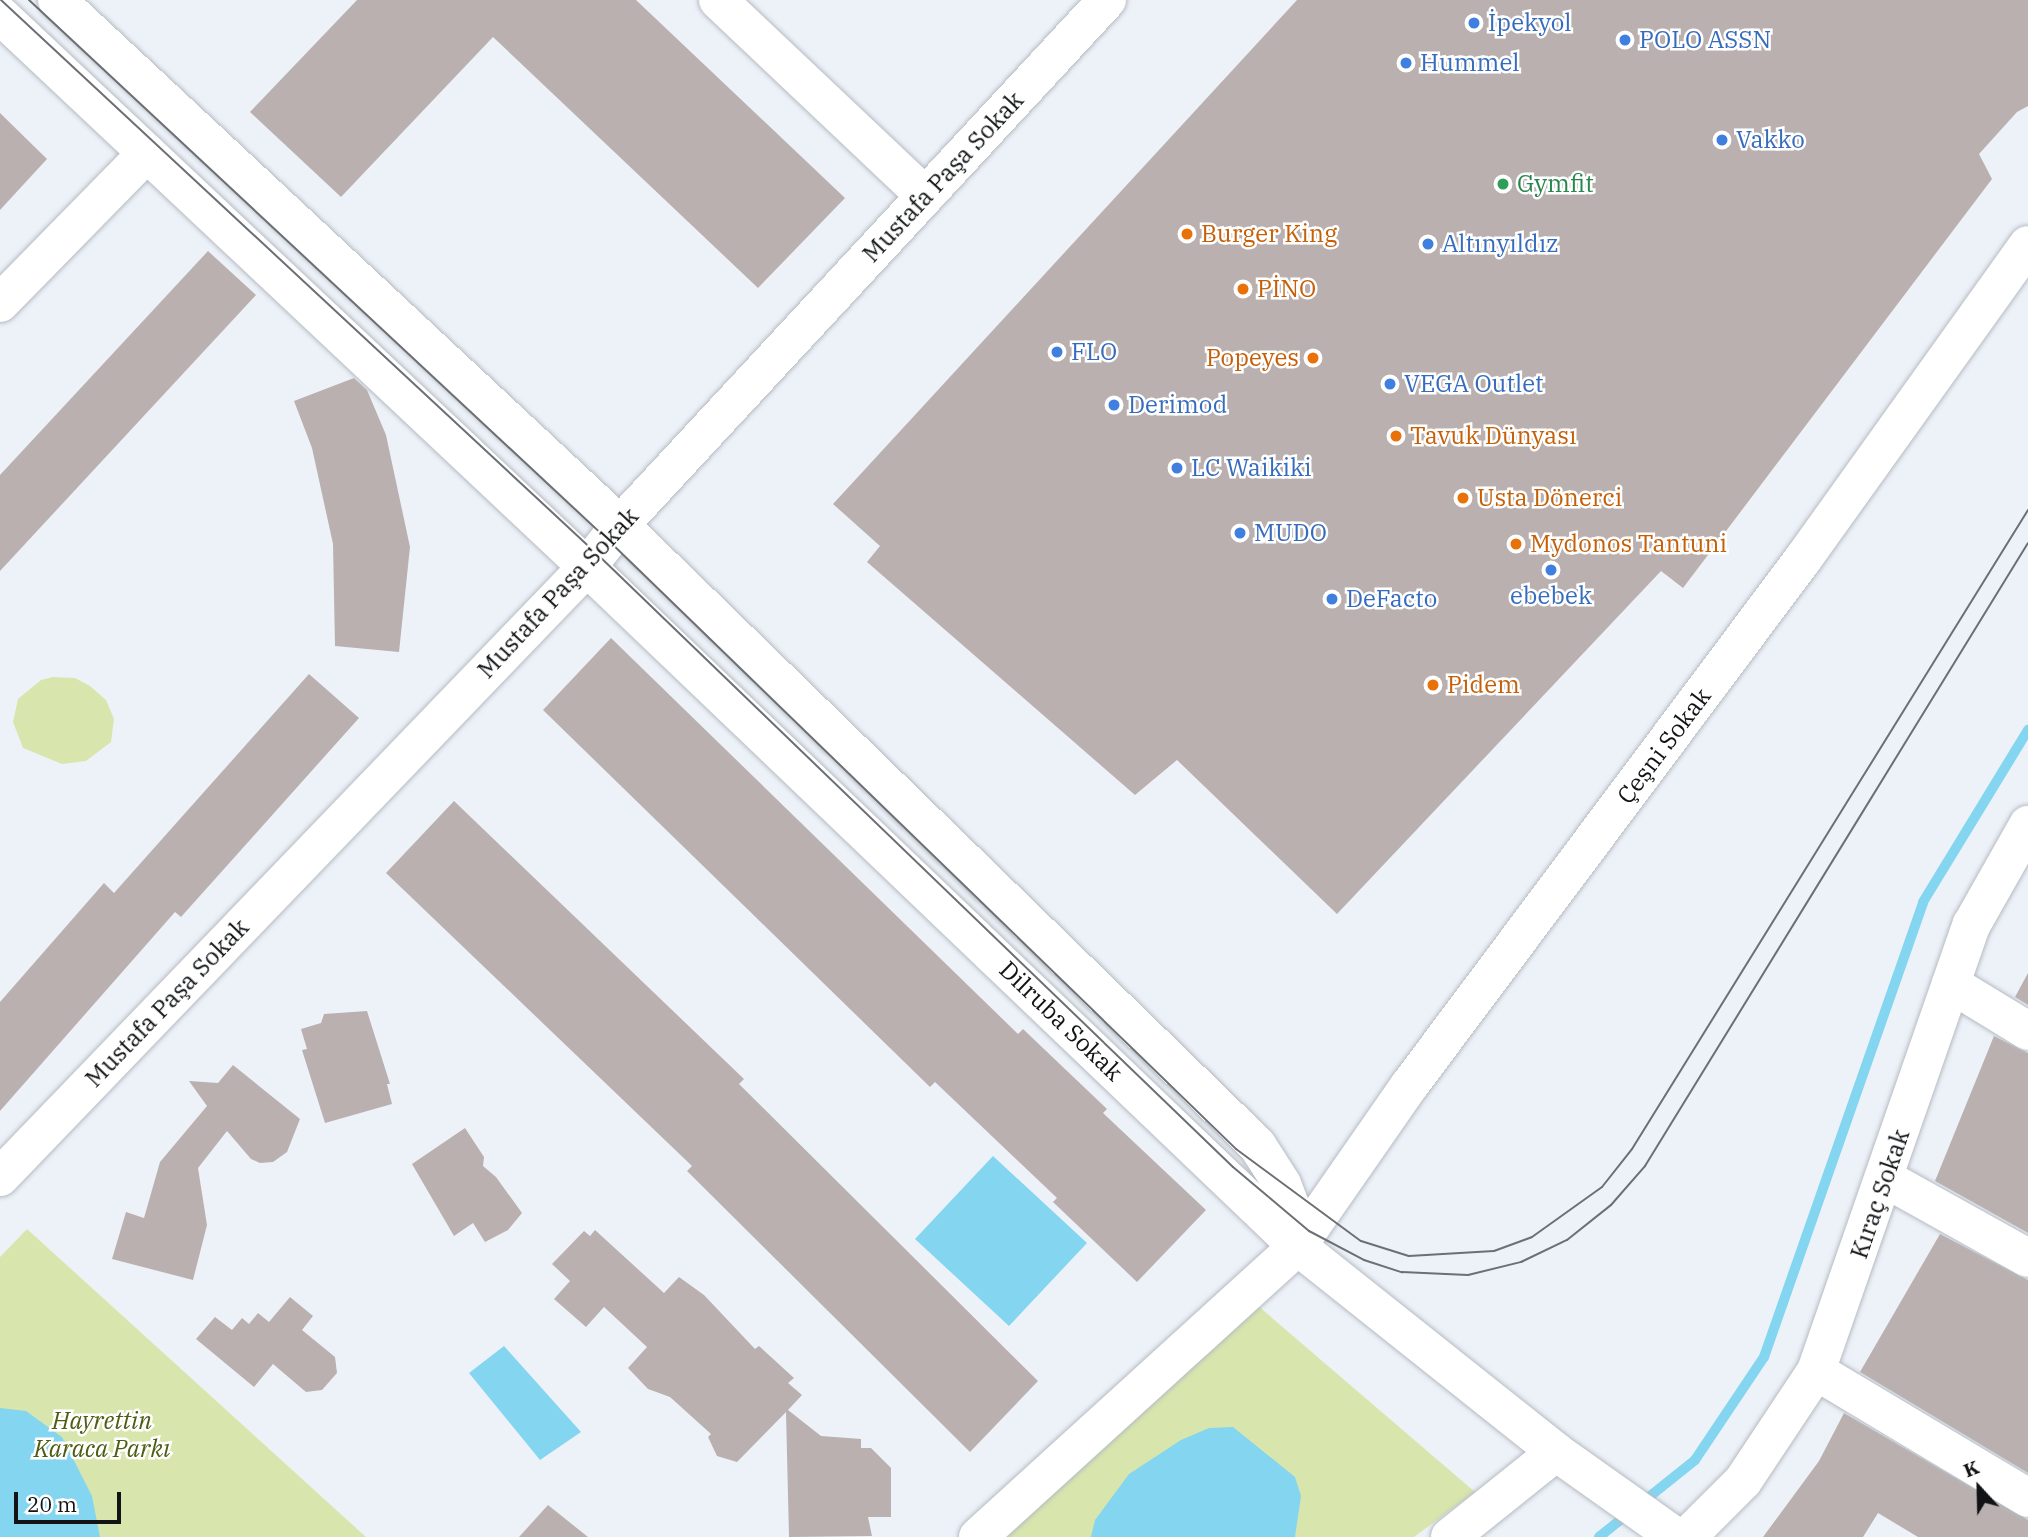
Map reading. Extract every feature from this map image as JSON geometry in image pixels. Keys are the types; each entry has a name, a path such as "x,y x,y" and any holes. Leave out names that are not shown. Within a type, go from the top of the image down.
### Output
{"street":[{"path":"57,0 620,525 1257,1145 1282,1184 1296,1221 1296,1246"},
{"path":"718,0 925,196"},
{"name":"Mustafa Paşa Sokak","path":"0,1177 587,567 620,525 1107,0"},
{"name":"Dilruba Sokak","path":"0,15 587,567 1296,1246 1571,1462 1674,1532"},
{"path":"0,303 147,153"},
{"name":"Çeşni Sokak","path":"978,1537 1296,1246 1409,1086 1787,580 2028,245"},
{"name":"Kıraç Sokak","path":"1674,1532 1743,1481 1816,1371 1886,1179 1972,924 2028,825"},
{"path":"1951,984 2028,1031"},
{"path":"1886,1179 2028,1258"},
{"path":"1816,1371 2028,1498"},
{"path":"1450,1537 1571,1462"}],"green space":[{"path":"53,677 75,678 90,686 106,700 114,719 111,742 86,761 62,764 23,748 13,722 18,699 41,680"},
{"name":"Hayrettin Karaca Parkı","path":"27,1229 366,1537 0,1537 0,1257"},
{"path":"1250,1299 1475,1492 1414,1537 1003,1537"}],"water":[{"path":"993,1156 1087,1243 1009,1326 915,1239"},
{"path":"504,1346 581,1432 540,1460 469,1373"},
{"path":"0,1408 26,1411 62,1437 92,1496 100,1537 0,1537"},
{"path":"1233,1427 1295,1477 1301,1496 1295,1537 1091,1537 1095,1520 1129,1474 1181,1440 1209,1428"}],"building":[{"path":"357,0 636,0 845,198 758,288 493,37 341,197 250,112"},
{"name":"VEGA Outlet","path":"1297,0 2028,0 2028,106 2017,112 1979,154 1992,179 1683,588 1661,571 1337,914 1177,760 1135,795 867,562 880,546 833,504"},
{"path":"0,113 47,159 0,210"},
{"path":"208,251 256,295 0,571 0,475"},
{"path":"354,378 367,390 386,435 410,547 399,652 335,646 333,544 312,448 294,401"},
{"path":"611,638 1018,1034 1023,1029 1107,1109 1103,1113 1206,1210 1137,1282 1053,1202 1057,1198 935,1082 930,1087 543,710"},
{"path":"309,674 359,718 181,917 175,912 0,1111 0,1002 104,883 114,893"},
{"path":"454,801 744,1079 739,1084 1038,1381 970,1452 687,1171 692,1166 386,873"},
{"path":"2028,973 2028,1005 2015,997"},
{"path":"367,1011 390,1084 387,1084 392,1104 325,1123 302,1050 307,1049 301,1029 321,1023 324,1014"},
{"path":"1994,1036 2028,1053 2028,1233 1935,1181"},
{"path":"233,1065 300,1119 287,1152 273,1162 260,1163 251,1159 227,1131 198,1168 207,1225 193,1280 112,1259 126,1212 144,1218 160,1162 207,1106 189,1081 218,1083"},
{"path":"465,1128 484,1157 483,1166 496,1177 522,1213 508,1230 485,1242 473,1223 454,1236 412,1164"},
{"path":"595,1230 664,1293 679,1277 704,1295 755,1349 759,1346 794,1378 788,1383 802,1395 788,1410 821,1436 861,1439 861,1448 871,1448 891,1468 891,1517 868,1517 872,1536 789,1537 786,1412 737,1462 717,1456 708,1437 711,1434 670,1397 648,1389 628,1368 647,1347 604,1307 586,1327 554,1299 570,1281 552,1264 584,1231 590,1236"},
{"path":"1940,1234 2028,1280 2028,1473 1860,1372"},
{"path":"290,1297 313,1316 302,1330 335,1357 337,1373 322,1390 306,1392 273,1364 254,1387 196,1339 215,1317 232,1330 242,1318 249,1324 258,1313 269,1322"},
{"path":"1844,1413 2028,1520 2028,1537 1918,1537 1878,1513 1863,1537 1763,1537 1819,1461"},
{"path":"548,1505 588,1537 519,1537"}],"waterway":[{"path":"1599,1537 1695,1460 1764,1357 1923,902 2028,730"}],"tram line":[{"path":"1,0 597,554 1233,1167 1309,1231 1364,1260 1402,1272 1468,1275 1521,1262 1567,1240 1611,1205 1645,1166 2028,543"},
{"path":"29,0 608,540 1236,1149 1361,1241 1409,1256 1494,1251 1532,1237 1602,1187 1632,1149 2028,510"}],"place":[{"name":"İpekyol","path":"1474,23"},
{"name":"POLO ASSN","path":"1625,40"},
{"name":"Hummel","path":"1406,63"},
{"name":"Vakko","path":"1722,140"},
{"name":"Gymfit","path":"1503,184"},
{"name":"Burger King","path":"1187,234"},
{"name":"Altınyıldız","path":"1428,244"},
{"name":"PİNO","path":"1243,289"},
{"name":"FLO","path":"1057,352"},
{"name":"Popeyes","path":"1313,358"},
{"name":"VEGA Outlet","path":"1390,384"},
{"name":"Derimod","path":"1114,405"},
{"name":"Tavuk Dünyası","path":"1396,436"},
{"name":"LC Waikiki","path":"1177,468"},
{"name":"Usta Dönerci","path":"1463,498"},
{"name":"MUDO","path":"1240,533"},
{"name":"Mydonos Tantuni","path":"1516,544"},
{"name":"ebebek","path":"1551,570"},
{"name":"DeFacto","path":"1332,599"},
{"name":"Pidem","path":"1433,685"}]}
